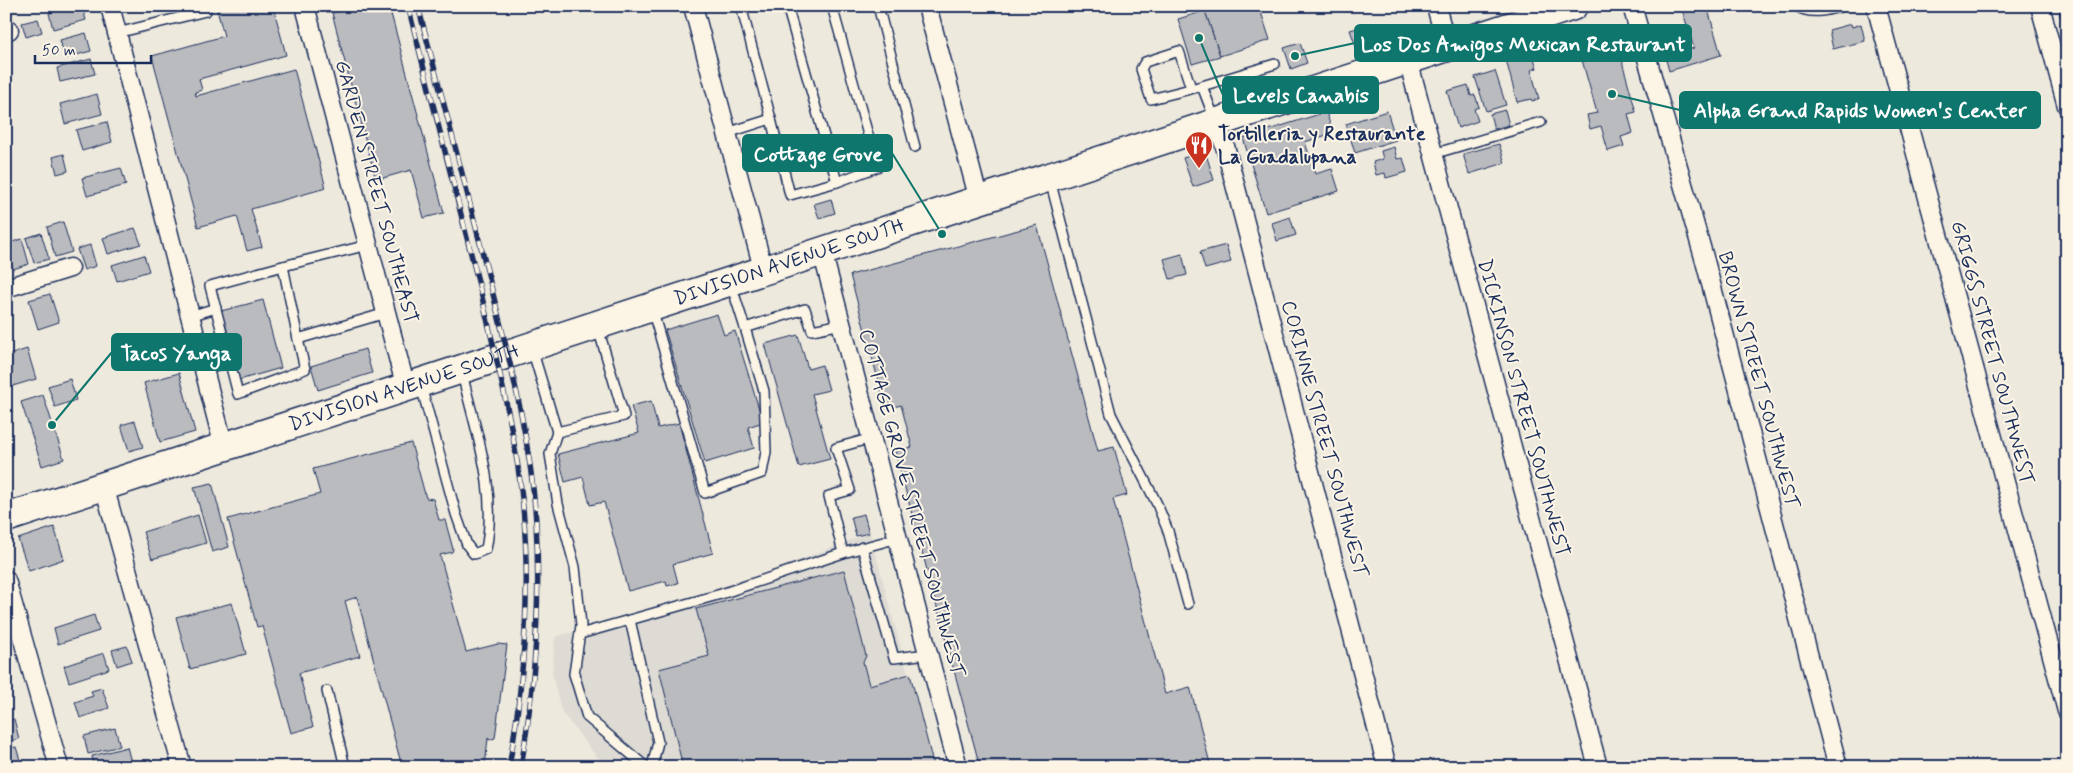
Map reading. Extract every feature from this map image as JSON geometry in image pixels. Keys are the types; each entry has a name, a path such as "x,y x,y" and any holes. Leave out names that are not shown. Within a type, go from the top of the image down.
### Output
{"main road":[{"name":"DIVISION AVENUE SOUTH","path":"6,518 764,272 822,251 1573,6"}],"street":[{"path":"110,6 224,446"},
{"name":"GARDEN STREET SOUTHEAST","path":"305,6 386,312 413,385"},
{"path":"693,6 764,272"},
{"path":"927,6 979,200"},
{"path":"1436,6 1447,47"},
{"name":"BROWN STREET SOUTHWEST","path":"1632,6 1704,261 1838,767"},
{"name":"GRIGGS STREET SOUTHWEST","path":"1876,6 2067,711"},
{"path":"2040,6 2067,106"},
{"name":"DICKINSON STREET SOUTHWEST","path":"1408,60 1598,767"},
{"name":"CORINNE STREET SOUTHWEST","path":"1216,122 1225,146 1387,767"},
{"name":"COTTAGE GROVE STREET SOUTHWEST","path":"822,251 958,767"},
{"path":"6,288 70,268"},
{"path":"104,486 182,767"},
{"path":"6,580 60,767"}],"lane":[{"path":"741,6 790,194 836,182 876,167 832,6"},
{"path":"787,6 836,182"},
{"path":"878,6 915,147"},
{"path":"1796,6 1806,11 1827,10 1842,6"},
{"path":"117,33 206,11"},
{"path":"1191,88 1178,51 1145,62 1141,69 1151,99 1202,86 1275,64"},
{"path":"1202,86 1216,122"},
{"path":"727,133 771,119"},
{"path":"1433,154 1541,122"},
{"path":"1049,177 1111,414 1161,513 1168,531 1188,604"},
{"path":"283,266 305,370 238,394 210,286 283,266 368,245"},
{"path":"652,308 705,493 762,473 766,452 764,391 730,282"},
{"path":"190,316 216,308"},
{"path":"745,328 805,309 812,330 842,324"},
{"path":"298,339 386,312"},
{"path":"558,432 624,416 597,326"},
{"path":"531,347 558,432 550,454 558,504 575,567 581,625 574,674 587,717 646,767"},
{"path":"205,370 230,362"},
{"path":"413,385 467,545 474,554 486,549 488,536 487,474 461,370"},
{"path":"843,553 829,496 850,490 836,448 872,438"},
{"path":"580,634 721,594 843,553 898,538"},
{"path":"862,548 894,658 928,654"},
{"path":"630,620 658,742 652,767"},
{"path":"327,691 345,767"}],"shaded area":[{"path":"870,533 933,767 609,767 596,756 561,711 552,673 555,637 723,589"}],"building":[{"path":"82,6 86,20 53,29 49,13"},
{"path":"216,6 273,6 286,55 199,79 202,90 195,92 196,96 294,69 326,188 251,209 262,247 247,251 237,216 198,227 152,56 224,36"},
{"path":"358,6 389,6 444,213 424,218 411,170 376,180 332,13"},
{"path":"1219,6 1259,6 1270,40 1220,56 1205,11"},
{"path":"1681,6 1707,6 1721,55 1669,71 1665,56 1694,48"},
{"path":"1205,11 1220,56 1192,64 1178,19"},
{"path":"38,19 42,32 26,37 22,23"},
{"path":"1851,24 1852,27 1861,24 1865,41 1833,49 1829,30"},
{"path":"1365,26 1372,48 1358,52 1350,30"},
{"path":"86,33 91,51 65,58 60,40"},
{"path":"1606,36 1609,46 1618,43 1622,51 1623,65 1636,112 1628,114 1633,133 1621,137 1624,146 1608,151 1601,126 1590,129 1587,115 1597,113 1580,53 1590,50 1588,42"},
{"path":"1300,43 1307,63 1291,69 1284,48"},
{"path":"1531,48 1537,68 1531,70 1539,99 1517,102 1505,56"},
{"path":"91,59 95,74 60,82 57,68"},
{"path":"1495,71 1506,105 1486,111 1475,77"},
{"path":"1468,85 1471,96 1475,95 1479,107 1474,109 1478,121 1458,128 1447,91"},
{"path":"97,94 102,114 65,124 60,104"},
{"path":"1505,110 1509,125 1494,129 1490,114"},
{"path":"1387,111 1396,140 1355,153 1346,124"},
{"path":"1326,112 1333,133 1305,142 1315,174 1332,169 1339,191 1266,213 1243,138"},
{"path":"107,122 112,142 82,151 76,130"},
{"path":"1499,144 1505,163 1469,174 1463,154"},
{"path":"1394,147 1397,159 1403,158 1407,172 1386,178 1385,173 1376,175 1373,162 1383,159 1381,151"},
{"name":"Tortilleria y Restaurante La Guadalupana","path":"1205,151 1214,180 1193,187 1183,158"},
{"path":"64,154 68,171 57,174 53,157"},
{"path":"121,168 126,185 87,196 82,178"},
{"path":"831,199 835,213 819,218 814,204"},
{"path":"1290,217 1296,235 1277,241 1272,223"},
{"path":"63,222 72,252 55,257 47,227"},
{"path":"1037,225 1098,451 1114,447 1127,495 1113,499 1165,694 1190,687 1211,767 980,767 895,451 912,447 901,405 886,409 850,275"},
{"path":"135,228 141,244 108,254 103,238"},
{"path":"41,233 49,259 34,263 26,238"},
{"path":"22,239 29,264 13,269 6,244"},
{"path":"90,245 96,266 84,270 77,249"},
{"path":"1226,245 1231,262 1205,269 1200,252"},
{"path":"1182,254 1187,275 1170,279 1164,259"},
{"path":"144,255 149,271 117,281 112,265"},
{"path":"50,294 59,322 38,329 29,300"},
{"path":"263,300 281,368 239,380 221,311"},
{"path":"717,314 724,335 735,331 763,422 748,427 754,448 705,463 665,330"},
{"path":"798,335 808,369 822,365 829,390 812,394 830,459 799,467 765,344"},
{"path":"27,349 36,379 6,388 6,356"},
{"path":"365,349 372,373 318,390 311,366"},
{"path":"179,373 195,432 160,442 144,383"},
{"path":"70,379 76,400 55,407 48,386"},
{"path":"43,395 64,459 42,466 21,402"},
{"path":"651,401 658,428 679,423 713,553 673,564 678,583 667,586 666,581 628,591 604,502 590,505 583,477 565,482 558,454 639,433 631,406"},
{"path":"135,421 143,447 129,451 121,425"},
{"path":"411,443 426,498 433,499 439,520 445,520 453,549 452,552 440,555 466,652 498,644 507,645 495,738 489,740 488,738 485,767 402,767 357,597 345,601 360,656 299,673 313,727 291,733 262,626 257,627 228,519 320,494 313,469"},
{"path":"212,483 229,547 212,552 194,487"},
{"path":"864,514 869,533 856,536 851,517"},
{"path":"198,515 206,543 152,559 143,532"},
{"path":"54,527 64,559 29,571 18,539"},
{"path":"844,570 866,656 863,662 869,685 910,674 934,767 683,767 659,669 709,656 696,609"},
{"path":"232,603 246,654 190,669 176,617"},
{"path":"94,615 99,631 58,644 54,628"},
{"path":"127,646 132,661 117,666 112,650"},
{"path":"104,653 109,669 69,682 64,666"},
{"path":"102,688 109,708 80,718 75,702 93,696 91,691"},
{"path":"14,719 19,739 6,742 6,721"},
{"path":"115,728 120,746 88,754 84,736"},
{"path":"16,747 21,763 6,767 6,749"},
{"path":"127,747 131,762 110,767 94,767 92,756"}],"railway":[{"path":"408,6 482,297 506,401 520,480 525,540 525,637 519,702 509,767"},
{"path":"418,6 504,338 518,399 529,461 536,522 538,584 536,645 521,767"}],"place":[{"name":"Levels Canabis","path":"1199,38"},
{"name":"Los Dos Amigos Mexican Restaurant","path":"1295,56"},
{"name":"Alpha Grand Rapids Women's Center","path":"1612,94"},
{"name":"Tortilleria y Restaurante La Guadalupana","path":"1199,169"},
{"name":"Cottage Grove","path":"942,234"},
{"name":"Tacos Yanga","path":"52,425"}]}
